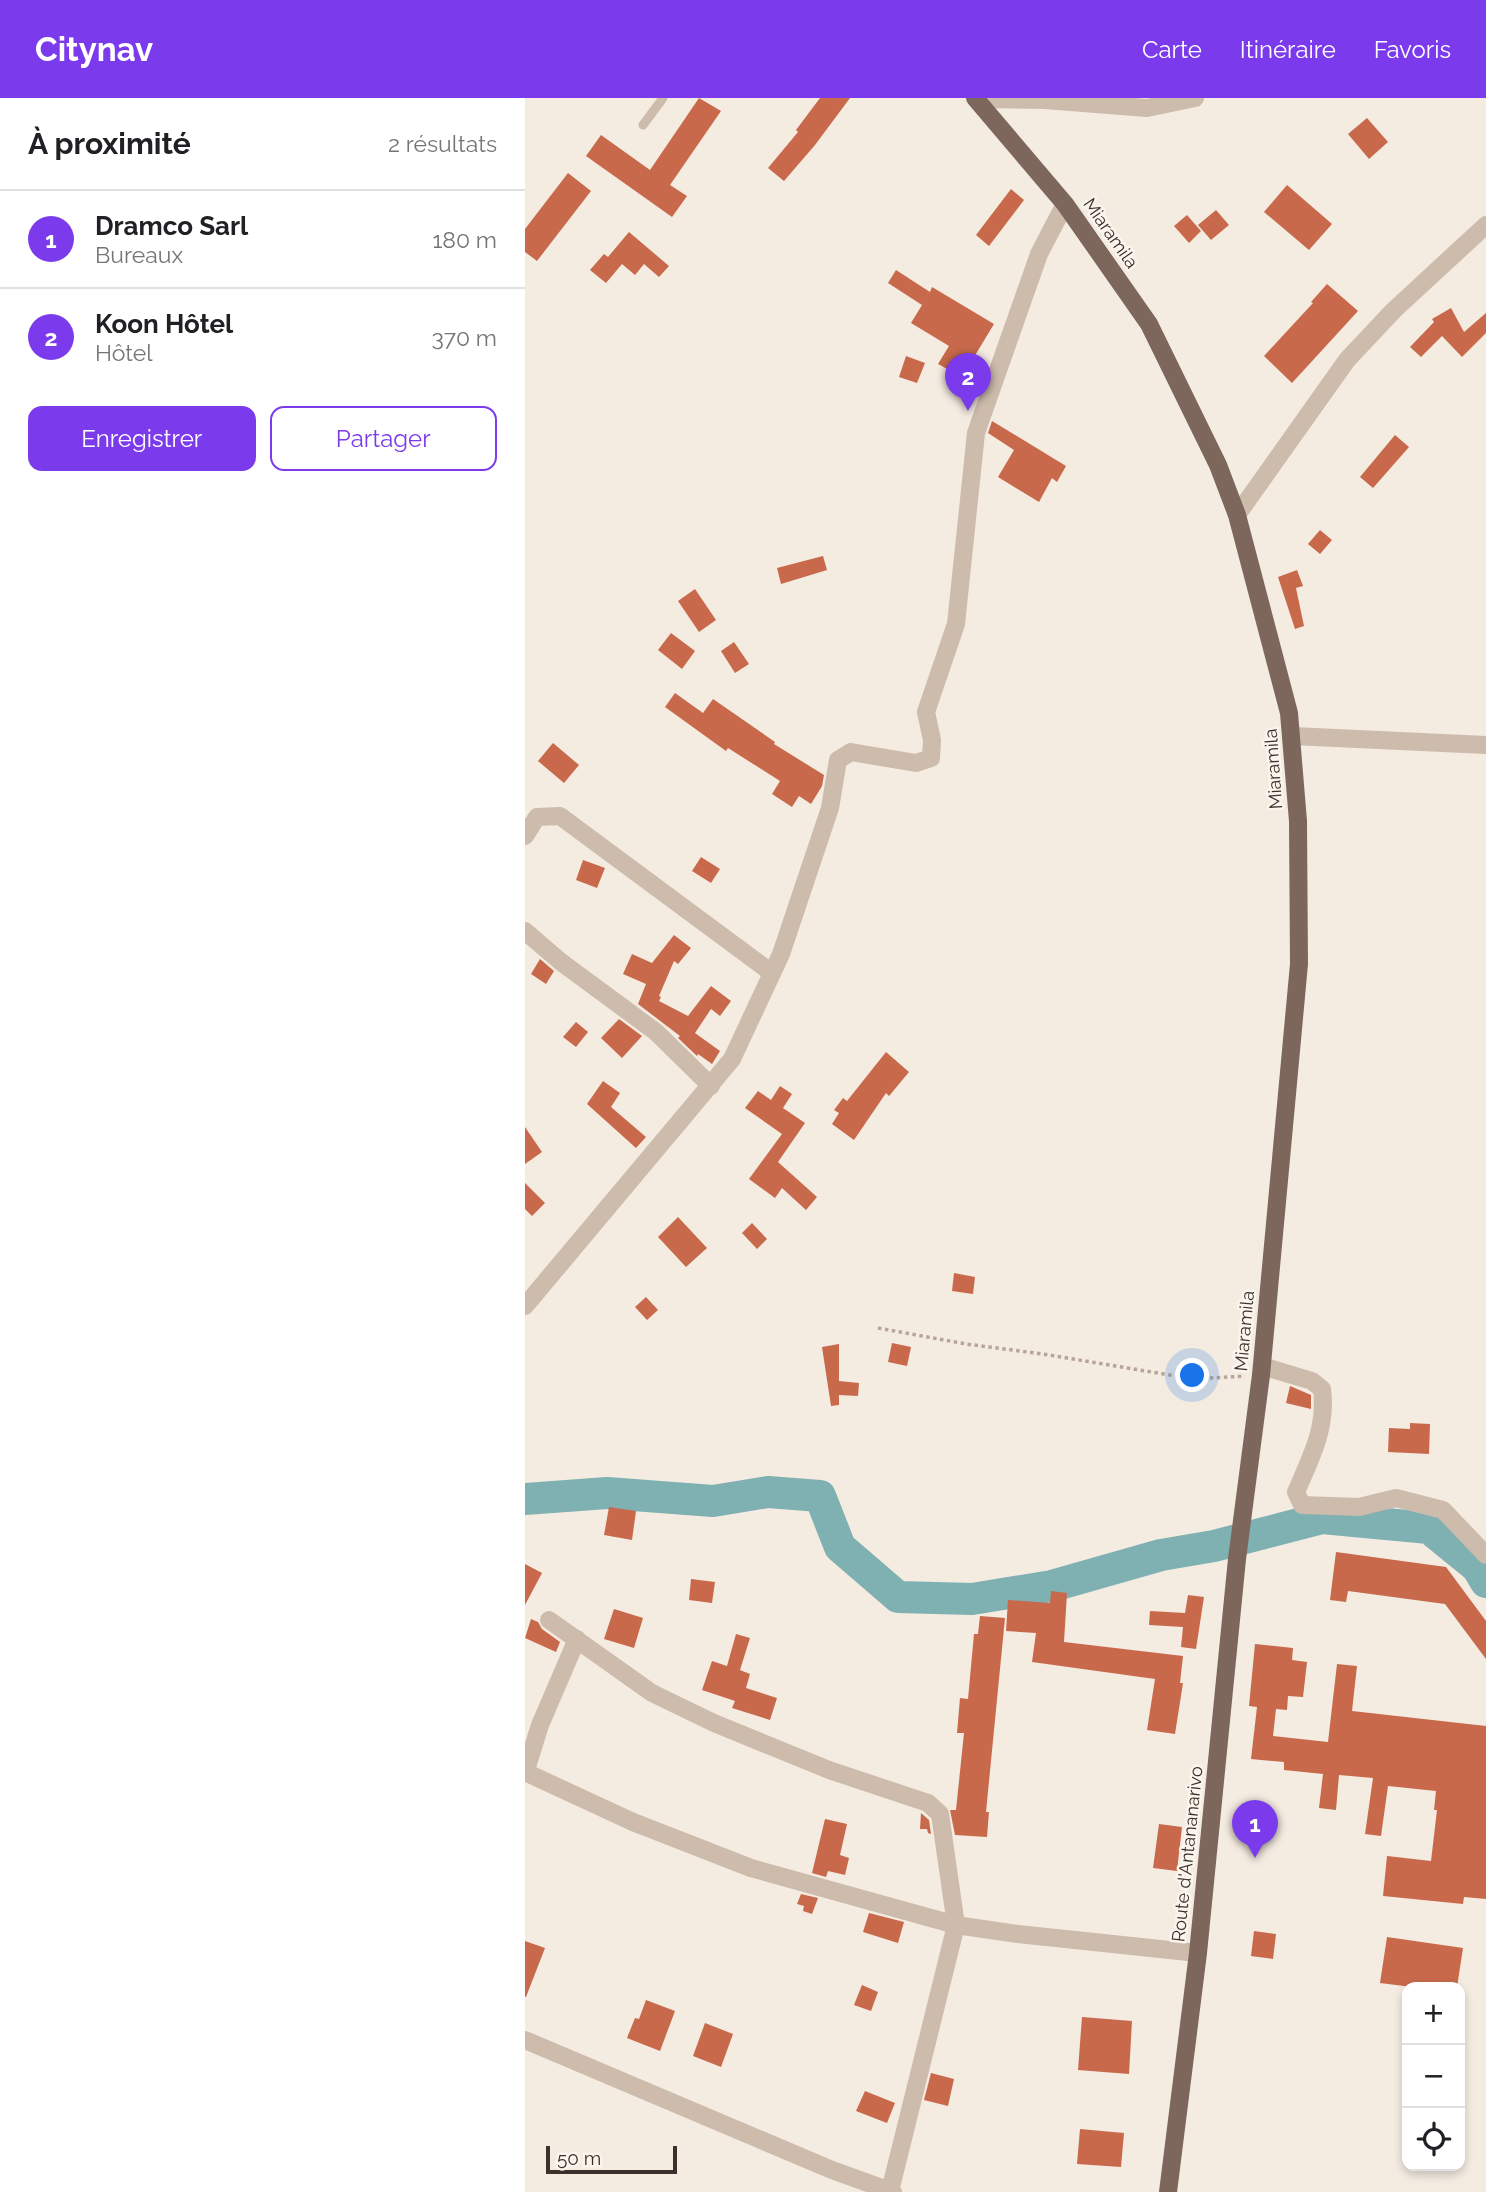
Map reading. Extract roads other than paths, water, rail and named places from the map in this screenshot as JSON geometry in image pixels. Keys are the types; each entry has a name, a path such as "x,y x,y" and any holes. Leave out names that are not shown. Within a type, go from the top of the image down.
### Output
{"main road":[{"name":"Miaramila","path":"975,99 1065,204 1149,324 1218,465 1237,514 1293,736 1298,821 1299,964 1262,1371 1243,1520"},
{"name":"Route d'Antananarivo","path":"1168,2192 1198,1953 1243,1520"}],"street":[{"path":"975,99 1045,100 1147,108 1195,98"},
{"path":"525,1306 732,1059 781,954 829,808 838,760 851,752 916,764 931,758 932,740 926,712 957,624 976,433 1039,254 1065,204"},
{"path":"1237,514 1347,360 1393,311 1486,225"},
{"path":"1293,736 1486,745"},
{"path":"525,836 537,817 560,816 772,973"},
{"path":"525,931 656,1032 711,1086"},
{"path":"1262,1371 1312,1381 1322,1389 1325,1410 1314,1450 1296,1492 1302,1505 1359,1507 1397,1498 1443,1510 1486,1555"},
{"path":"525,2040 832,2170 891,2192 955,1924 940,1814 928,1803 829,1770 714,1723 652,1693 549,1620"},
{"path":"577,1639 540,1725 525,1773 633,1822 751,1868 955,1924 1018,1934 1198,1953"}],"lane":[{"path":"643,125 663,98"}],"waterway":[{"path":"525,1499 607,1493 713,1501 768,1492 820,1496 840,1547 898,1597 972,1599 1052,1586 1161,1555 1214,1546 1322,1518 1429,1528 1477,1567 1486,1582"}],"place":[{"name":"Koon Hôtel","path":"968,411"},
{"name":"Dramco Sarl","path":"1255,1858"}]}
